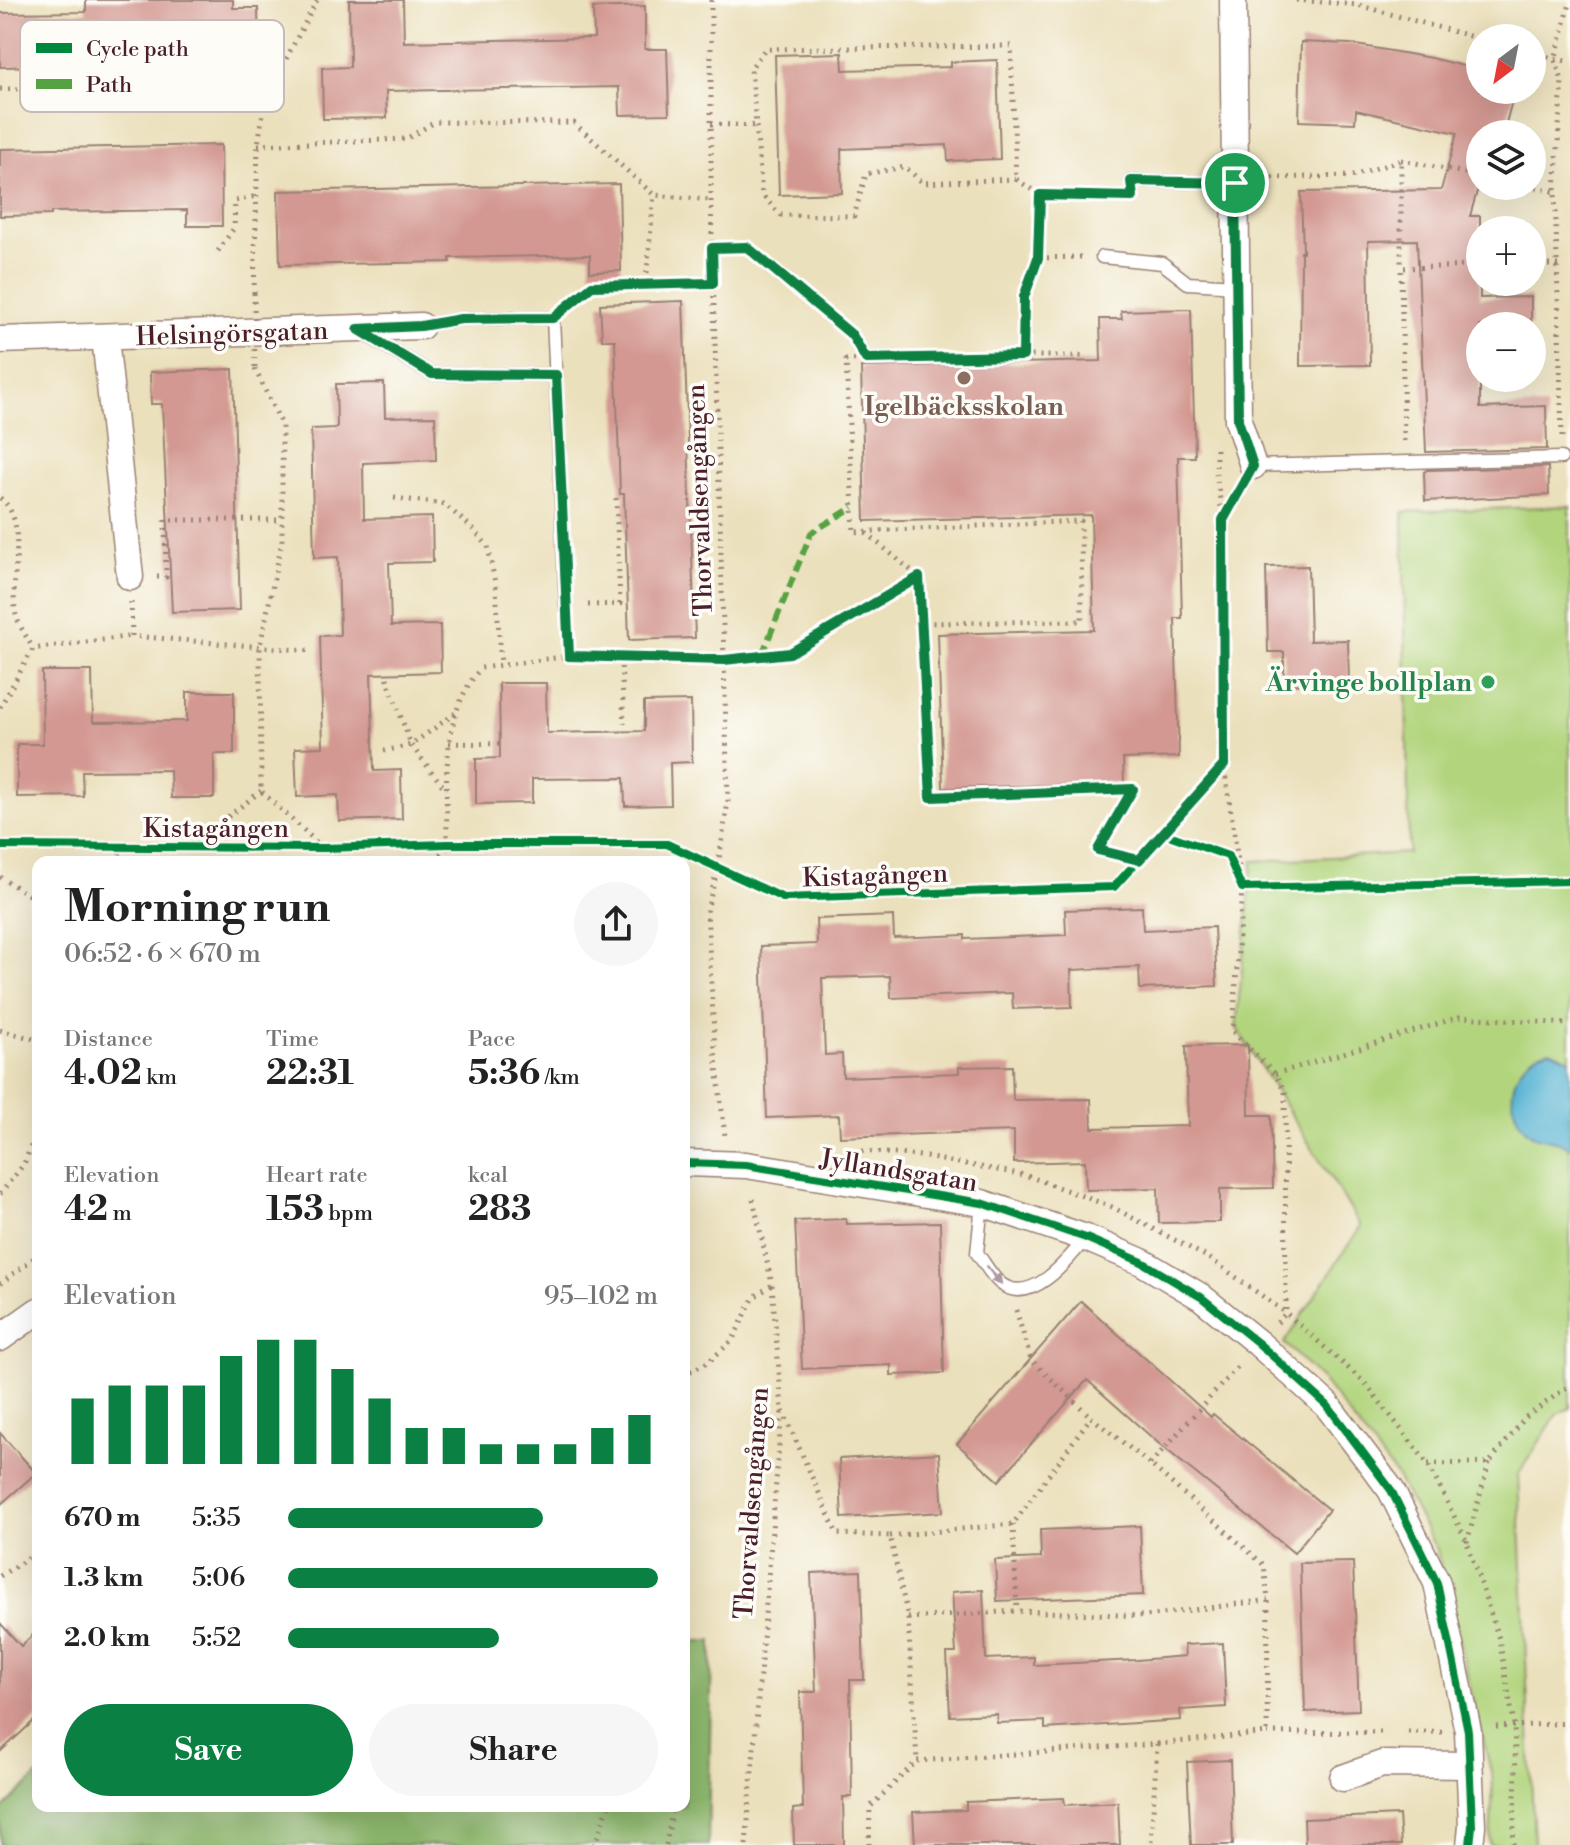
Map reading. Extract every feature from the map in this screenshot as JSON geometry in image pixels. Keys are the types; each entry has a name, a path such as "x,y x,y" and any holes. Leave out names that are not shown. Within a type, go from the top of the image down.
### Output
{"street":[{"path":"1233,0 1238,420 1253,466"},
{"name":"Helsingörsgatan","path":"0,340 421,326"},
{"name":"Helsingörsgatan","path":"105,337 131,583"},
{"name":"Jyllandsgatan","path":"690,1163 746,1165 982,1203 1086,1238 1142,1262 1201,1297 1258,1343 1327,1405 1391,1490 1437,1583 1468,1731 1470,1845"},
{"path":"0,1338 32,1315"},
{"path":"1343,1778 1382,1764 1468,1765"}],"lane":[{"path":"1131,181 1235,183"},
{"path":"1102,257 1162,263 1188,283 1236,286"},
{"path":"553,318 566,606"},
{"name":"Helsingörsgatan","path":"421,326 461,319 553,318"},
{"name":"Helsingörsgatan","path":"358,329 432,374 556,375"},
{"path":"1253,466 1561,458"},
{"path":"982,1203 977,1253 997,1282 1009,1289 1031,1288 1061,1269 1086,1238"}],"path":[{"path":"284,63 317,0"},
{"path":"1296,0 1358,5 1466,35"},
{"path":"1561,458 1555,192 1562,80 1555,60 1570,3"},
{"path":"1016,179 1011,46 765,49 751,68 762,195 781,215 854,216 866,174 905,167 923,183 1016,179 1040,195 1133,197 1131,181"},
{"path":"1546,57 1570,62"},
{"path":"0,89 20,89"},
{"path":"263,112 258,145 255,369 282,425 282,541 260,646 261,791 324,848"},
{"path":"258,145 406,139 435,122 574,123 654,195 711,200"},
{"path":"711,124 756,126"},
{"path":"1401,160 1404,462"},
{"path":"1263,178 1353,176 1401,160 1466,173"},
{"path":"1546,190 1555,192"},
{"path":"646,283 654,195"},
{"path":"1023,356 1024,297 1038,258 1040,195"},
{"path":"218,251 234,228 235,201 257,196"},
{"path":"712,248 747,247 852,335 866,359"},
{"path":"1038,258 1102,257"},
{"path":"1546,265 1558,265"},
{"path":"1401,268 1466,266"},
{"path":"553,318 592,286 713,283"},
{"path":"921,623 1082,621 1081,521 854,532 846,360 1086,356"},
{"path":"1150,1464 1286,1313 1285,1092 1275,1074 1233,1032 1242,888 1224,765 1223,520 1253,466"},
{"path":"569,656 566,606 620,604 616,497"},
{"path":"0,498 13,512 16,614 33,649"},
{"path":"394,498 444,504 488,546 496,588 501,665"},
{"path":"132,636 131,583 146,576 166,577 165,520 282,520"},
{"path":"864,531 919,577 931,797 1133,789 1098,850 1139,860"},
{"path":"439,856 449,844 449,732 469,682 481,668 569,656 724,660 790,653 919,577"},
{"path":"33,649 132,636 312,651"},
{"path":"0,707 33,649"},
{"path":"621,659 624,724"},
{"path":"387,678 411,745 447,791"},
{"path":"384,751 411,745 457,712"},
{"path":"449,743 502,744"},
{"path":"190,846 261,791"},
{"path":"1163,833 1228,856 1242,888"},
{"path":"119,856 121,848"},
{"path":"0,877 32,897"},
{"path":"1242,888 1570,881"},
{"path":"1275,1074 1460,1017 1570,1024"},
{"path":"0,1030 32,1038"},
{"path":"0,1194 24,1164 32,1143"},
{"path":"0,1284 32,1260"},
{"path":"690,1370 707,1363 732,1341 754,1297 772,1284"},
{"path":"1009,1289 1031,1360 1091,1417 1150,1464 1264,1565 1268,1600 1267,1733"},
{"path":"1467,1542 1489,1463 1526,1417 1570,1385"},
{"path":"782,1409 837,1534 890,1536 1013,1524"},
{"path":"1017,1611 1013,1524 1091,1417"},
{"path":"1428,1464 1489,1463"},
{"path":"890,1536 908,1618 917,1761"},
{"path":"0,1576 32,1556"},
{"path":"908,1618 1017,1611 1146,1616 1268,1600"},
{"path":"1406,1732 1570,1723"},
{"path":"869,1845 870,1807 917,1761 1267,1733 1391,1732"},
{"path":"1151,1845 1157,1744"},
{"path":"1513,1845 1516,1773"},
{"path":"594,1845 607,1812"},
{"path":"666,1845 672,1812"}],"green space":[{"path":"1570,506 1570,1408 1557,1414 1518,1475 1534,1845 1490,1845 1493,1780 1437,1550 1397,1477 1322,1380 1284,1343 1361,1226 1236,1027 1253,861 1409,853 1403,512"},
{"path":"690,1641 712,1641 708,1845 0,1845 0,1812 32,1781 32,1812 690,1812"}],"water":[{"path":"1550,1050 1570,1059 1570,1149 1559,1142 1530,1134 1518,1118 1514,1106 1515,1082 1520,1071 1537,1054"}],"building":[{"path":"86,0 233,0 233,8 258,8 258,20 20,20 20,67 0,67 0,13 86,12"},
{"path":"349,0 403,0 404,42 594,38 593,8 645,6 645,49 667,49 669,114 620,115 619,87 386,91 387,118 323,119 322,68 350,67"},
{"path":"1301,42 1351,44 1466,67 1466,104 1511,104 1507,120 1466,120 1466,200 1475,200 1470,216 1466,216 1466,296 1531,297 1531,312 1466,312 1466,392 1480,392 1480,408 1546,406 1547,449 1426,452 1417,240 1368,241 1370,365 1300,366 1301,192 1441,190 1457,133 1356,110 1355,123 1299,121"},
{"path":"842,53 843,70 951,67 951,62 997,60 1000,159 948,161 947,145 841,149 842,193 779,195 775,55"},
{"path":"221,145 222,226 187,226 187,210 0,216 0,149"},
{"path":"619,184 621,271 590,272 590,255 450,258 450,262 280,265 278,191"},
{"path":"683,301 695,638 629,640 615,340 602,340 600,304"},
{"path":"1191,309 1195,457 1178,457 1182,618 1175,618 1179,757 1123,759 1124,783 943,788 938,634 1094,630 1091,515 865,521 861,367 1101,361 1100,319 1122,319 1121,311"},
{"path":"233,369 240,610 172,612 162,404 151,404 150,372"},
{"path":"384,383 385,417 435,416 436,460 363,463 364,519 432,517 433,562 389,563 391,626 440,625 441,672 371,674 374,771 401,770 402,819 339,821 338,795 297,797 295,748 323,747 320,636 340,635 338,557 314,558 311,429 337,428 336,384"},
{"path":"1548,467 1549,495 1425,501 1424,472 1427,470"},
{"path":"1308,566 1310,641 1348,640 1349,683 1284,685 1284,652 1268,652 1266,567"},
{"path":"42,671 92,671 93,722 187,721 187,692 234,692 234,754 214,754 214,798 171,798 170,770 82,771 83,796 17,797 17,744 43,744"},
{"path":"499,683 546,683 547,733 644,731 644,702 691,701 692,762 670,763 671,805 625,806 624,778 532,779 532,803 476,804 476,759 500,758"},
{"path":"1142,907 1143,930 1214,927 1217,986 1140,989 1139,967 1071,970 1072,1007 1013,1009 1012,993 891,998 890,976 822,978 825,1055 842,1054 843,1077 959,1073 959,1067 1012,1066 1013,1100 1091,1099 1092,1128 1188,1126 1186,1046 1248,1045 1249,1115 1271,1115 1273,1188 1220,1189 1220,1222 1159,1223 1158,1188 1086,1190 1085,1161 1014,1163 1014,1131 840,1137 839,1115 767,1118 761,946 817,944 816,919 893,916 894,938 965,935 965,939 1066,935 1065,910"},
{"path":"846,1219 847,1224 940,1222 944,1373 891,1375 891,1365 802,1369 795,1221"},
{"path":"1081,1301 1211,1417 1213,1414 1329,1510 1294,1553 1157,1442 1087,1380 999,1481 957,1444"},
{"path":"0,1433 32,1469 32,1477 0,1505"},
{"path":"939,1453 943,1512 842,1518 839,1459"},
{"path":"1140,1526 1143,1595 997,1601 995,1560 1041,1558 1040,1530"},
{"path":"1353,1562 1359,1710 1305,1712 1300,1563"},
{"path":"861,1571 864,1680 850,1680 852,1797 843,1797 844,1845 794,1845 793,1809 803,1808 800,1692 816,1692 811,1573"},
{"path":"983,1590 986,1659 1034,1657 1034,1665 1137,1660 1185,1656 1184,1645 1223,1643 1226,1707 1180,1710 1181,1720 1045,1729 1045,1721 997,1723 997,1714 950,1716 947,1653 956,1653 952,1592"},
{"path":"0,1623 21,1646 32,1636 32,1723 0,1752"},
{"path":"1230,1760 1233,1845 1191,1845 1187,1762"},
{"path":"1064,1798 1065,1805 1118,1802 1120,1845 915,1845 913,1812 966,1810 966,1802"},
{"path":"1399,1815 1401,1845 1305,1845 1304,1819"}],"marked path":[{"path":"762,655 811,533 853,507"}],"cycle path":[{"name":"Kistagången","path":"0,846 324,848 447,844 667,844 783,898 1114,887 1163,833 1228,856 1242,888 1570,881"},
{"path":"690,1163 746,1165 982,1203 1086,1238 1142,1262 1201,1297 1258,1343 1327,1405 1391,1490 1437,1583 1468,1731 1470,1845"}],"place":[{"name":"Igelbäcksskolan","path":"964,378"},
{"name":"Ärvinge bollplan","path":"1488,682"}],"route":[{"path":"1131,181 1235,183 1238,420 1253,466 1223,520 1224,765 1139,860 1098,850 1133,789 931,797 919,577 790,653 724,660 569,656 556,375 432,374 358,329 421,326 461,319 553,318 592,286 713,283 712,248 747,247 852,335 866,359 1023,356 1024,297 1038,258 1040,195 1133,197 1131,181"}]}
